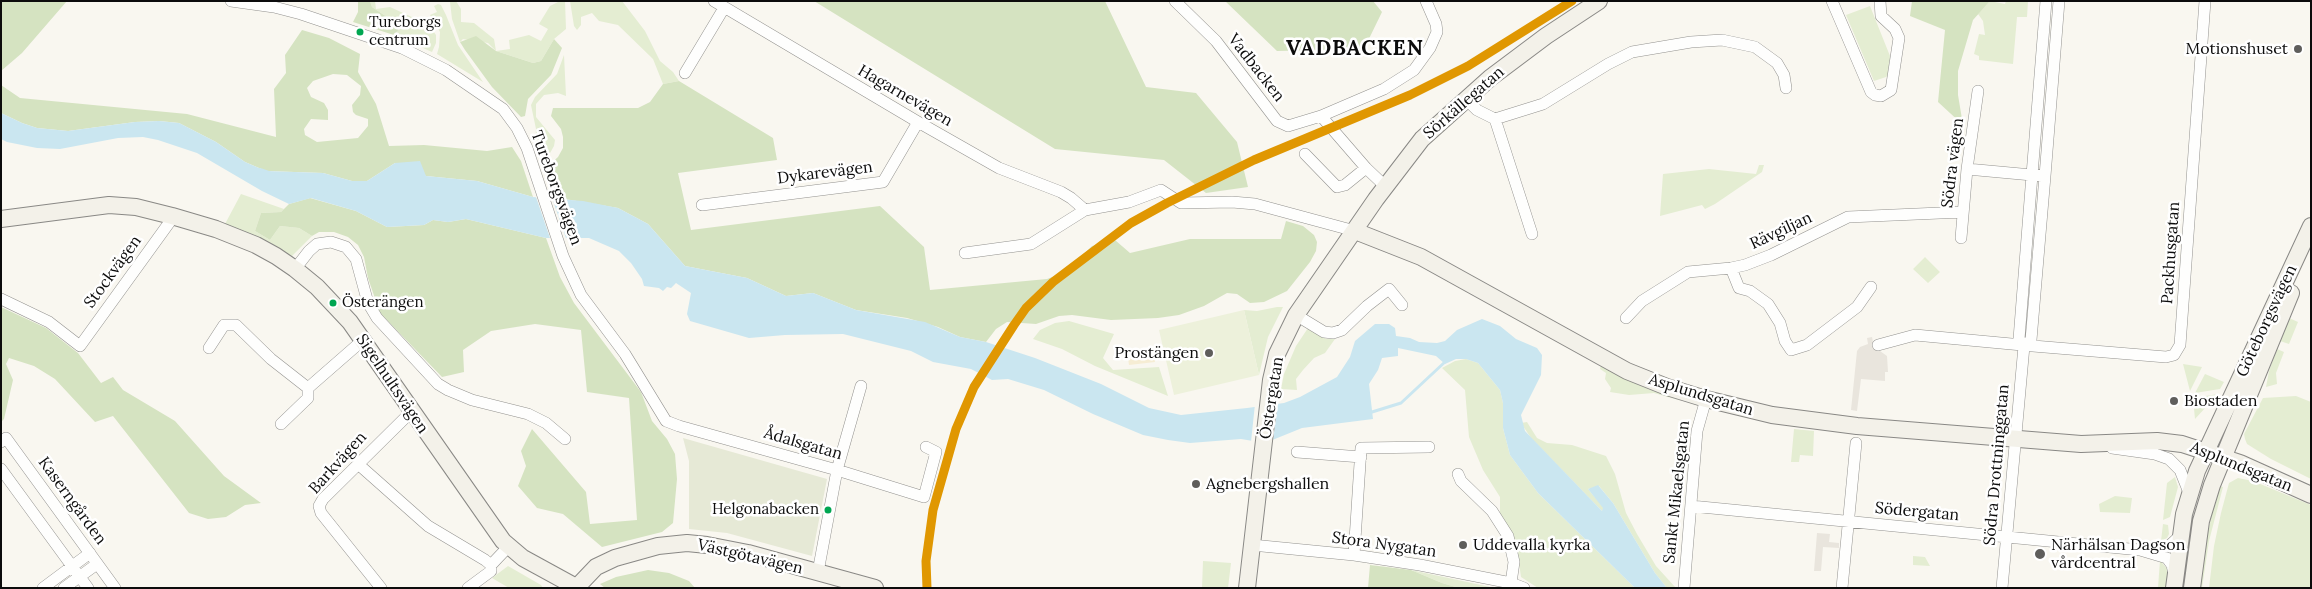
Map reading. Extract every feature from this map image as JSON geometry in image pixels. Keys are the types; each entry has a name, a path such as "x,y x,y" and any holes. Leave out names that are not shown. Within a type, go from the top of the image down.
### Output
{"street":[{"name":"Tureborgsvägen","path":"231,1 274,7 360,32 402,48 446,70 494,102 510,117 522,137 563,256 581,295 626,354 662,415 672,424"},
{"name":"Hagarnevägen","path":"714,1 999,168 1061,192 1085,210"},
{"name":"Vadbacken","path":"1175,1 1216,41 1277,121 1288,126 1321,116 1384,89 1414,70 1430,48 1437,32 1436,24 1426,1"},
{"name":"Sörkällegatan","path":"1355,231 1385,186 1422,139 1466,98 1546,36 1599,1"},
{"path":"1832,1 1870,92 1875,96 1881,96 1891,90 1899,38 1895,29 1881,16 1880,1"},
{"name":"Södra Drottninggatan","path":"2002,588 2024,346 2020,339 2046,1"},
{"name":"Södra Drottninggatan","path":"2024,346 2031,340 2059,1"},
{"name":"Packhusgatan","path":"2024,346 2166,357 2174,355 2178,351 2181,336 2205,1"},
{"path":"685,73 724,8"},
{"path":"1495,119 1543,104 1608,64 1632,52 1691,42 1722,40 1755,47 1777,63 1784,75 1786,88"},
{"name":"Södra vägen","path":"1961,238 1967,169 1978,91"},
{"path":"1466,98 1478,110 1495,119 1532,234"},
{"path":"1321,116 1366,168 1385,186"},
{"name":"Dykarevägen","path":"702,205 883,182 918,122"},
{"path":"1305,154 1336,188 1344,186 1366,168"},
{"path":"1967,169 2045,176"},
{"path":"965,253 1031,244 1085,210 1128,202 1162,190 1181,203 1232,202 1255,204 1355,231"},
{"name":"Sigelhultsvägen","path":"1,219 109,206 145,209 172,216 256,245 295,268 333,303 362,340 489,523 509,546 522,558 576,588"},
{"name":"Rävgiljan","path":"1626,318 1642,301 1688,272 1731,268 1771,255 1848,216 1963,212"},
{"name":"Stockvägen","path":"1,300 50,322 80,346 169,223 172,216"},
{"name":"Göteborgsvägen","path":"2175,584 2181,535 2190,495 2205,451 2311,226"},
{"name":"Östergatan","path":"1247,588 1270,388 1278,354 1296,315 1355,231"},
{"name":"Asplundsgatan","path":"1355,231 1421,257 1627,371 1706,399 1758,412 1808,421 2081,444 2155,454 2169,459 2180,470 2190,495"},
{"path":"295,268 317,244 331,242 346,247 356,259 368,303 377,318 438,384 472,400 528,414 546,423 565,440"},
{"name":"Göteborgsvägen","path":"2192,588 2201,521 2222,457 2311,250"},
{"path":"1731,268 1739,288 1750,292 1768,304 1780,323 1785,341 1791,350 1807,346 1850,312 1864,298 1871,287"},
{"path":"1296,315 1324,332 1333,334 1342,330 1388,289 1402,305"},
{"path":"209,348 224,325 236,325 278,365 308,388"},
{"path":"1878,345 1915,335 2024,346"},
{"path":"281,424 307,400 308,388 362,340"},
{"path":"818,572 837,470 861,386"},
{"name":"Sankt Mikaelsgatan","path":"1684,588 1697,431 1706,399"},
{"name":"Barkvägen","path":"382,588 319,509 323,499 411,412"},
{"name":"Ådalsgatan","path":"672,424 837,470 924,497 936,452 926,447"},
{"name":"Kaserngården","path":"1,442 6,438 114,588"},
{"name":"Asplundsgatan","path":"2081,444 2157,441 2182,444 2222,457 2311,495"},
{"path":"1842,588 1856,443"},
{"path":"1354,555 1361,448 1429,447"},
{"path":"1297,452 1361,457"},
{"path":"358,464 428,526 491,565"},
{"path":"1,469 88,588"},
{"path":"1458,474 1461,480 1492,511 1508,536 1514,562 1511,583"},
{"name":"Södergatan","path":"1691,506 2140,550 2167,558 2172,565 2175,584"},
{"name":"Södergatan","path":"2140,550 2169,546 2181,535"},
{"name":"Västgötavägen","path":"576,588 596,567 614,558 658,546 687,543 724,548 875,588"},
{"path":"468,588 491,571 491,565 509,546"},
{"name":"Stora Nygatan","path":"1252,546 1354,555 1420,564 1511,583 1524,588"},
{"path":"42,588 90,553"},
{"path":"64,588 97,564"}],"green space":[{"path":"1,1 67,1 22,53 1,71"},
{"path":"358,1 370,1 372,7 396,23 398,30 394,35 353,22 358,12"},
{"path":"370,1 375,1 376,9 390,7 414,18 419,29 429,25 436,35 436,43 432,52 394,35 397,30 396,23 372,7"},
{"path":"456,1 461,9 461,22 474,23 494,39 496,51 488,43 463,39 460,42 452,19 450,2"},
{"path":"560,1 565,1 566,29 554,39 541,61 533,63 496,51 510,49 509,40 529,35 541,41 548,29 539,24 550,6"},
{"path":"570,1 622,1 645,31 660,61 673,72 679,81 663,84 653,59 618,25 599,21 592,13 581,17 581,25 577,30 574,26"},
{"path":"814,1 1105,1 1146,87 1196,93 1237,142 1248,187 1206,193 1164,160 1055,149"},
{"path":"1225,1 1373,1 1382,12 1364,49 1277,51"},
{"path":"1912,1 1990,1 1973,20 1958,71 1958,95 1963,125 1938,102 1945,30 1910,16"},
{"path":"1990,1 2005,4 2006,1 2028,1 2027,17 2017,17 2013,64 1979,60 1979,56 1974,54 1979,34 1985,35 1983,21 1978,14"},
{"path":"441,5 446,15 458,45 483,82 437,54 440,32 430,15 437,12 434,6"},
{"path":"1870,6 1890,56 1889,76 1874,81 1846,15"},
{"path":"302,30 329,38 360,54 358,72 376,104 389,146 424,145 487,151 512,147 521,161 533,197 477,181 426,176 395,163 367,181 352,181 323,173 266,171 245,162 216,142 179,123 159,121 135,122 68,131 37,128 1,113 1,85 20,98 187,114 276,137 274,89 286,73 285,55","holes":["333,74 347,75 361,86 360,95 352,105 353,112 368,119 368,126 358,138 317,142 305,135 304,129 311,119 328,120 328,110 324,103 311,97 307,88 313,81"]},
{"path":"476,36 496,51 533,63 541,61 554,39 562,48 551,75 528,99 525,116 521,117 492,87 460,42"},
{"path":"564,55 566,96 558,93 544,95 536,104 536,117 555,140 550,153 538,157 535,147 536,129 531,105 535,97 557,74"},
{"path":"679,81 773,138 777,160 678,173 691,230 880,206 924,247 930,290 1047,279 1065,272 1092,246 1115,240 1130,253 1190,239 1281,239 1286,221 1303,226 1314,235 1317,242 1316,251 1310,262 1287,291 1264,302 1250,303 1237,294 1227,293 1204,306 1179,315 1158,318 1111,320 1072,315 1059,316 1036,324 1007,322 996,329 986,342 960,337 938,327 907,318 856,310 813,293 786,296 747,278 685,266 648,224 618,208 553,197 544,170 558,157 563,148 563,137 561,129 551,116 553,108 638,108 650,102 663,84"},
{"path":"1759,165 1764,165 1762,172 1715,204 1705,209 1702,205 1660,216 1663,174 1709,169 1756,174"},
{"path":"241,194 284,209 281,212 261,213 255,231 270,240 280,226 299,228 312,236 292,256 225,224"},
{"path":"310,198 356,211 387,227 424,225 433,220 448,222 466,219 546,238 560,277 574,303 641,392 652,421 667,439 675,454 677,479 673,523 662,532 602,547 563,514 537,508 518,486 526,466 521,451 532,429 586,492 590,524 637,520 629,398 587,392 581,330 535,324 491,331 463,350 464,372 442,377 380,313 368,278 364,257 358,245 348,237 334,232 319,232 312,236 299,228 280,226 270,240 255,231 261,213 281,212 289,204"},
{"path":"1925,257 1940,272 1928,283 1913,269"},
{"path":"1,307 46,328 78,353 101,383 113,377 123,390 175,421 224,476 261,503 245,505 226,517 208,519 189,513 113,416 95,422 55,379 34,366 9,358 6,364 13,380 4,419 1,422"},
{"path":"1283,307 1268,337 1259,375 1244,310 1257,311"},
{"name":"Prostängen","path":"1244,310 1259,375 1174,395 1159,330"},
{"path":"2289,318 2298,322 2289,344 2280,341"},
{"path":"1069,321 1114,334 1103,358 1113,370 1159,367 1168,396 1095,366 1062,349 1033,339 1040,330 1055,323"},
{"path":"1308,328 1326,339 1335,339 1325,353 1314,358 1296,379 1297,390 1281,389 1284,374 1296,346"},
{"path":"2277,349 2284,352 2276,373 2277,384 2266,387 2269,371"},
{"path":"1466,359 1478,363 1500,390 1503,403 1503,428 1510,455 1538,493 1635,588 1538,588 1521,577 1519,563 1500,514 1500,497 1483,470 1469,437 1465,390 1442,368 1455,361"},
{"path":"2183,364 2202,367 2190,391"},
{"path":"1601,365 1641,386 1682,401 1654,393 1629,395 1610,392 1611,388 1605,379 1606,373 1600,369"},
{"path":"2205,374 2224,382 2220,389 2195,393"},
{"path":"2218,394 2195,419 2193,398"},
{"path":"2296,396 2311,402 2311,479 2271,459 2247,444 2244,434 2263,398"},
{"path":"1527,422 1537,438 1547,443 1572,445 1606,456 1615,474 1626,513 1637,534 1656,566 1676,588 1667,588 1655,573 1613,503 1599,486 1588,489 1604,508 1602,511 1531,438 1521,423"},
{"path":"1794,429 1814,431 1813,456 1800,455 1799,462 1791,462"},
{"path":"683,438 827,479 812,556 727,533 689,529 689,461"},
{"path":"2175,477 2178,487 2170,517 2163,520 2167,483"},
{"path":"2238,478 2253,481 2311,505 2311,588 2209,588 2214,546 2221,513 2229,483"},
{"path":"2218,485 2223,487 2209,541 2202,588 2199,588 2206,541"},
{"path":"2115,496 2132,498 2130,513 2100,512 2099,504"},
{"path":"2163,524 2168,525 2169,534 2167,538 2161,541"},
{"path":"1913,556 1925,557 1930,566 1913,565"},
{"path":"2160,560 2168,570 2166,588 2158,588"},
{"path":"1203,561 1231,563 1228,588 1202,588"},
{"path":"1370,565 1411,570 1459,588 1368,588"},
{"path":"508,566 543,588 509,588 492,578"},
{"path":"648,570 669,573 689,581 695,588 605,588 600,584 616,577"},
{"path":"1411,570 1495,588 1459,588"}],"sand":[{"path":"1152,348 1155,362 1129,365 1127,351"}],"shaded area":[{"path":"1872,337 1873,342 1877,341 1880,351 1887,356 1888,372 1885,372 1885,381 1861,379 1857,411 1851,410 1857,351 1860,347 1868,344 1867,338"},
{"path":"1817,533 1830,534 1829,542 1839,543 1839,548 1823,547 1821,571 1814,571"}],"water":[{"path":"1,113 37,128 68,131 135,122 159,121 179,123 216,142 245,162 266,171 323,173 352,181 367,181 395,163 420,161 426,176 477,181 533,197 583,201 618,208 648,224 685,266 747,278 786,296 813,293 856,310 925,322 960,337 986,342 1035,358 1101,384 1149,408 1181,415 1284,403 1300,397 1337,377 1350,357 1355,341 1375,324 1389,324 1395,328 1396,336 1410,338 1419,342 1437,343 1445,341 1457,330 1482,319 1500,326 1516,339 1537,348 1542,355 1541,375 1521,415 1525,431 1602,511 1603,508 1588,489 1598,485 1613,503 1655,573 1667,588 1635,588 1538,493 1510,455 1503,428 1503,403 1500,390 1478,363 1466,359 1456,359 1445,364 1436,356 1398,348 1398,356 1382,358 1378,370 1369,384 1373,419 1302,428 1265,443 1241,439 1190,443 1168,440 1143,435 1093,414 1044,390 1008,379 992,380 971,369 933,362 911,351 843,334 749,338 690,321 687,314 691,293 676,283 671,288 667,287 663,291 659,288 644,286 642,279 631,263 619,251 589,238 546,238 466,219 448,222 433,220 424,225 387,227 356,211 311,198 289,204 262,191 197,153 143,137 118,138 60,149 37,148 1,139","holes":["287,181 296,184 298,187 292,191 285,190 281,186"]}],"pier":[{"path":"535,194 551,195 567,241 551,241"},
{"path":"1278,401 1273,442 1267,444 1251,442 1255,404"}],"waterway":[{"path":"259,177 276,183 320,187"},
{"path":"1372,412 1401,403 1446,361"}],"transit line":[{"path":"927,588 926,561 933,510 956,429 974,387 1014,325 1026,308 1053,282 1131,223 1167,203 1254,160 1410,95 1468,66 1572,1"}],"place":[{"name":"Tureborgs centrum","path":"360,32"},
{"name":"Motionshuset","path":"2298,49"},
{"name":"Österängen","path":"333,303"},
{"name":"Prostängen","path":"1209,353"},
{"name":"Biostaden","path":"2174,401"},
{"name":"Agnebergshallen","path":"1196,484"},
{"name":"Helgonabacken","path":"828,510"},
{"name":"Uddevalla kyrka","path":"1463,545"},
{"name":"Närhälsan Dagson vårdcentral","path":"2040,554"}],"district":[{"name":"VADBACKEN","path":"1355,49"}]}
